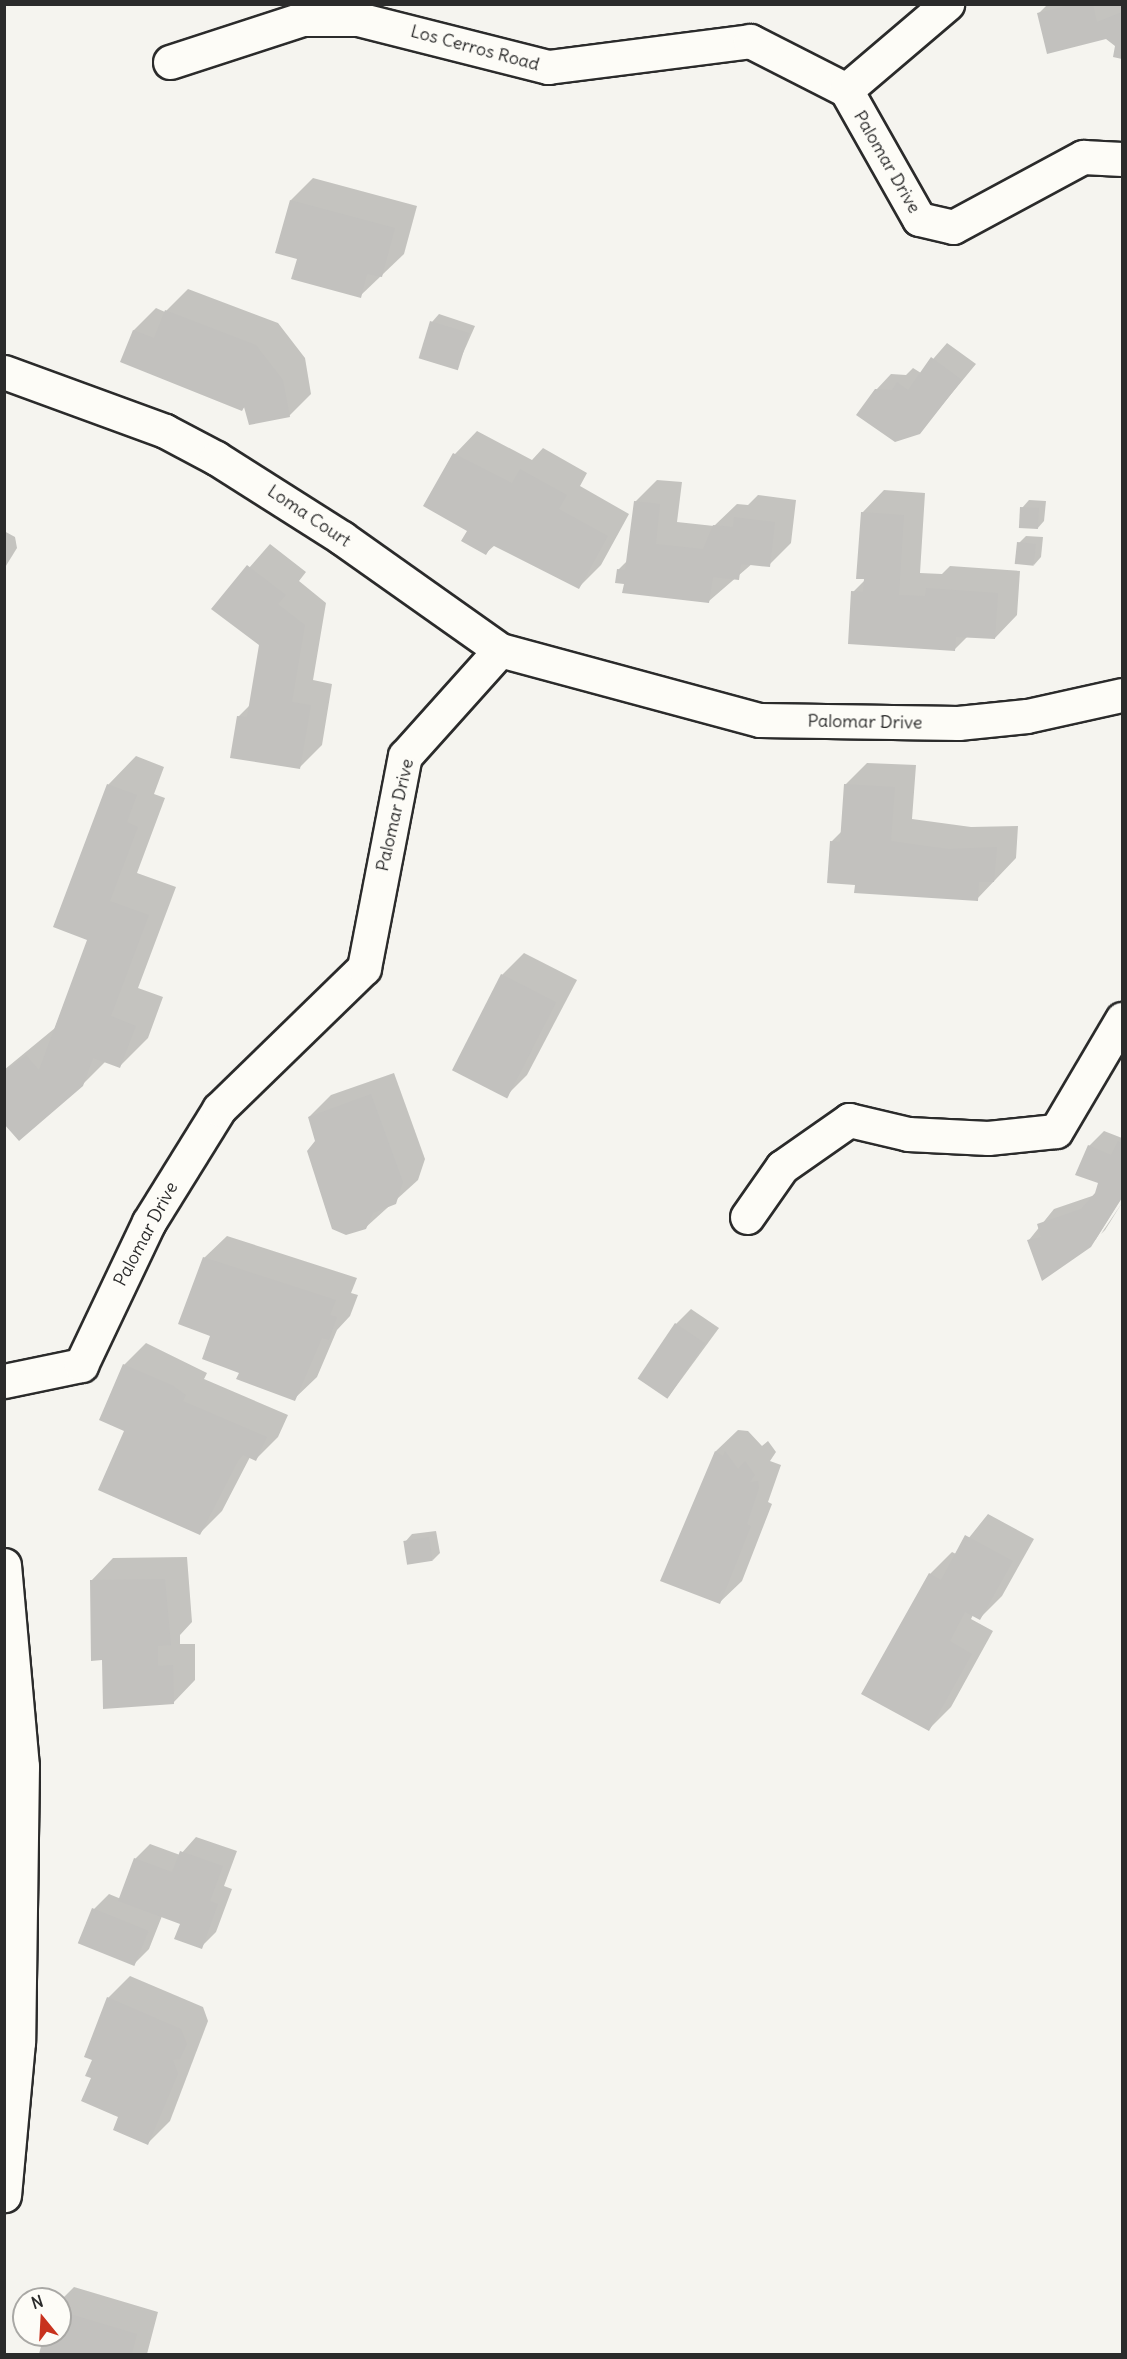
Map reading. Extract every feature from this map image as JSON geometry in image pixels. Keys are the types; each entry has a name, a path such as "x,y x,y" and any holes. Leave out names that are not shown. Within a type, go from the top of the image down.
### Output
{"street":[{"name":"Palomar Drive","path":"947,4 846,90 918,219 953,227 1083,157 1122,159"},
{"name":"Los Cerros Road","path":"170,62 302,19 358,19 548,67 750,41 846,90"},
{"name":"Loma Court","path":"4,372 165,431 273,491 500,650"},
{"name":"Palomar Drive","path":"4,1381 81,1365 148,1222 219,1109 364,968 405,756 500,650 760,720 958,723 1027,716 1122,695"},
{"path":"747,1217 782,1167 849,1120 908,1134 988,1138 1056,1131 1122,1019"},
{"path":"4,1565 22,1766 18,2042 4,2195"}],"building":[{"path":"1075,4 1093,4 1097,22 1122,12 1122,59 1113,57 1115,46 1106,39 1047,54 1037,13"},
{"path":"290,200 395,228 382,277 367,274 361,298 291,279 297,259 275,253"},
{"path":"165,310 256,345 283,380 290,417 249,425 244,407 242,411 120,362 133,330 154,338"},
{"path":"430,321 469,333 458,370 419,358"},
{"path":"931,357 962,380 920,434 895,442 856,415 875,389 892,390 897,382 908,390"},
{"path":"453,453 512,483 520,469 567,495 559,509 608,536 579,589 492,545 486,555 461,541 467,531 423,506"},
{"path":"634,501 660,504 656,544 703,549 713,525 733,527 734,517 775,522 770,567 741,564 739,580 713,577 709,603 622,593 624,584 615,583 617,569 625,570"},
{"path":"1020,507 1039,508 1038,529 1019,528"},
{"path":"861,512 904,515 899,595 925,596 926,588 998,593 995,639 956,637 955,651 848,644 851,591 863,592 864,579 856,579"},
{"path":"1017,542 1036,544 1034,566 1015,564"},
{"path":"247,565 286,595 278,604 305,625 292,702 311,705 300,769 230,758 237,716 247,717 259,645 211,609"},
{"path":"107,784 137,795 127,822 138,827 110,901 149,915 111,1016 136,1026 120,1068 93,1058 83,1086 19,1141 4,1124 4,1072 26,1055 39,1070 87,940 53,927"},
{"path":"844,784 895,787 891,841 948,849 997,847 994,882 979,882 978,901 854,893 855,885 827,883 830,841 840,842"},
{"path":"501,974 556,1002 507,1098 452,1070"},
{"path":"371,1094 403,1182 396,1204 373,1213 366,1229 346,1235 332,1229 307,1151 315,1141 308,1117"},
{"path":"1118,1141 1122,1143 1122,1197 1091,1247 1042,1281 1027,1240 1041,1237 1037,1224 1081,1209 1095,1193 1098,1183 1075,1175 1088,1145 1111,1155"},
{"path":"203,1257 336,1300 330,1315 337,1317 329,1340 322,1338 295,1401 236,1379 239,1373 202,1359 210,1336 178,1324"},
{"path":"675,1323 705,1343 667,1399 638,1379"},
{"path":"123,1364 172,1385 186,1395 183,1401 267,1437 256,1461 243,1455 238,1461 200,1535 98,1490 124,1431 99,1420"},
{"path":"715,1451 723,1456 725,1451 738,1469 745,1461 755,1475 750,1482 758,1481 759,1488 747,1524 751,1526 720,1604 660,1581"},
{"path":"965,1535 1013,1561 980,1620 965,1612 950,1641 972,1654 929,1731 861,1694 929,1573 941,1580"},
{"path":"429,1537 433,1561 407,1565 403,1541"},
{"path":"165,1579 171,1645 158,1646 158,1666 173,1665 174,1704 103,1709 102,1660 91,1661 90,1580"},
{"path":"180,1851 223,1866 210,1901 218,1904 202,1949 174,1939 180,1924 118,1901 134,1858 172,1872"},
{"path":"92,1908 149,1931 134,1966 78,1943"},
{"path":"107,1997 181,2029 187,2044 180,2059 173,2060 178,2074 148,2145 113,2130 118,2117 81,2101 91,2078 85,2076 92,2060 84,2057"},
{"path":"72,2315 137,2334 132,2354 39,2354 41,2347 72,2347"}]}
